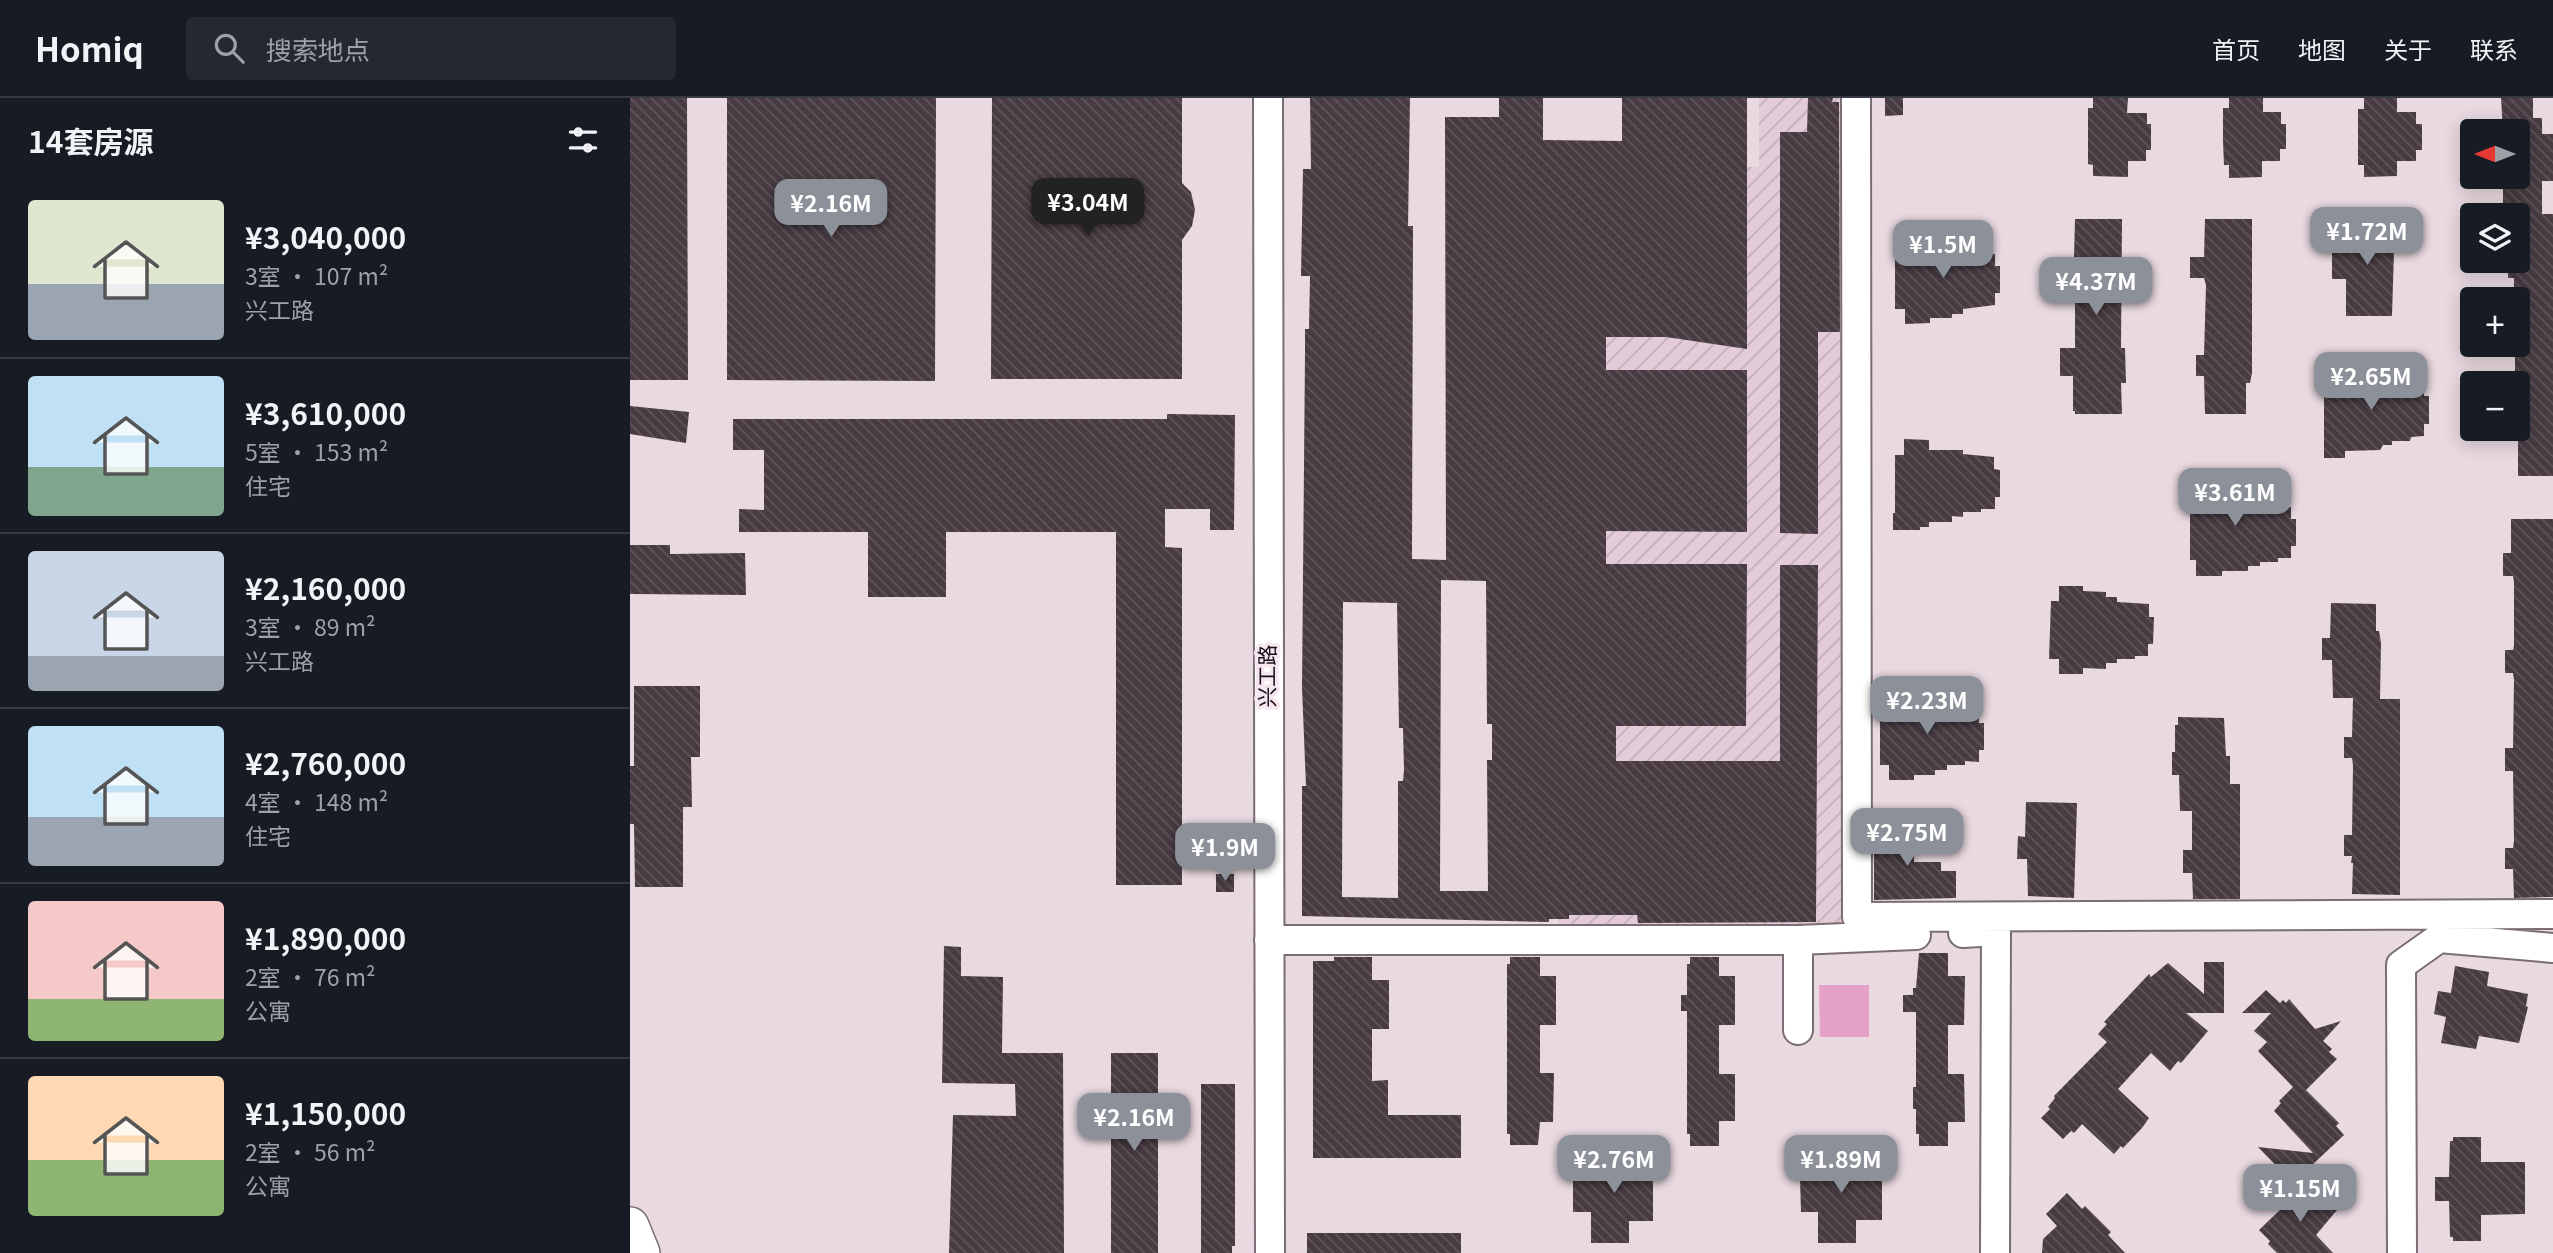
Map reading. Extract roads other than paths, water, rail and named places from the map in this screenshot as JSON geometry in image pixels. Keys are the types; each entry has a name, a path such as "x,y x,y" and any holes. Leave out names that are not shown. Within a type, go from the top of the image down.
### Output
{"main road":[{"path":"630,1226 641,1253"}],"street":[{"name":"兴工路","path":"1268,98 1270,1253"},
{"path":"1856,98 1857,917 2553,914"},
{"path":"1269,940 1798,940 1996,931 1995,1253"},
{"path":"2402,1253 2401,965 2439,938 2553,948"},
{"path":"1798,940 1798,1030"}]}
